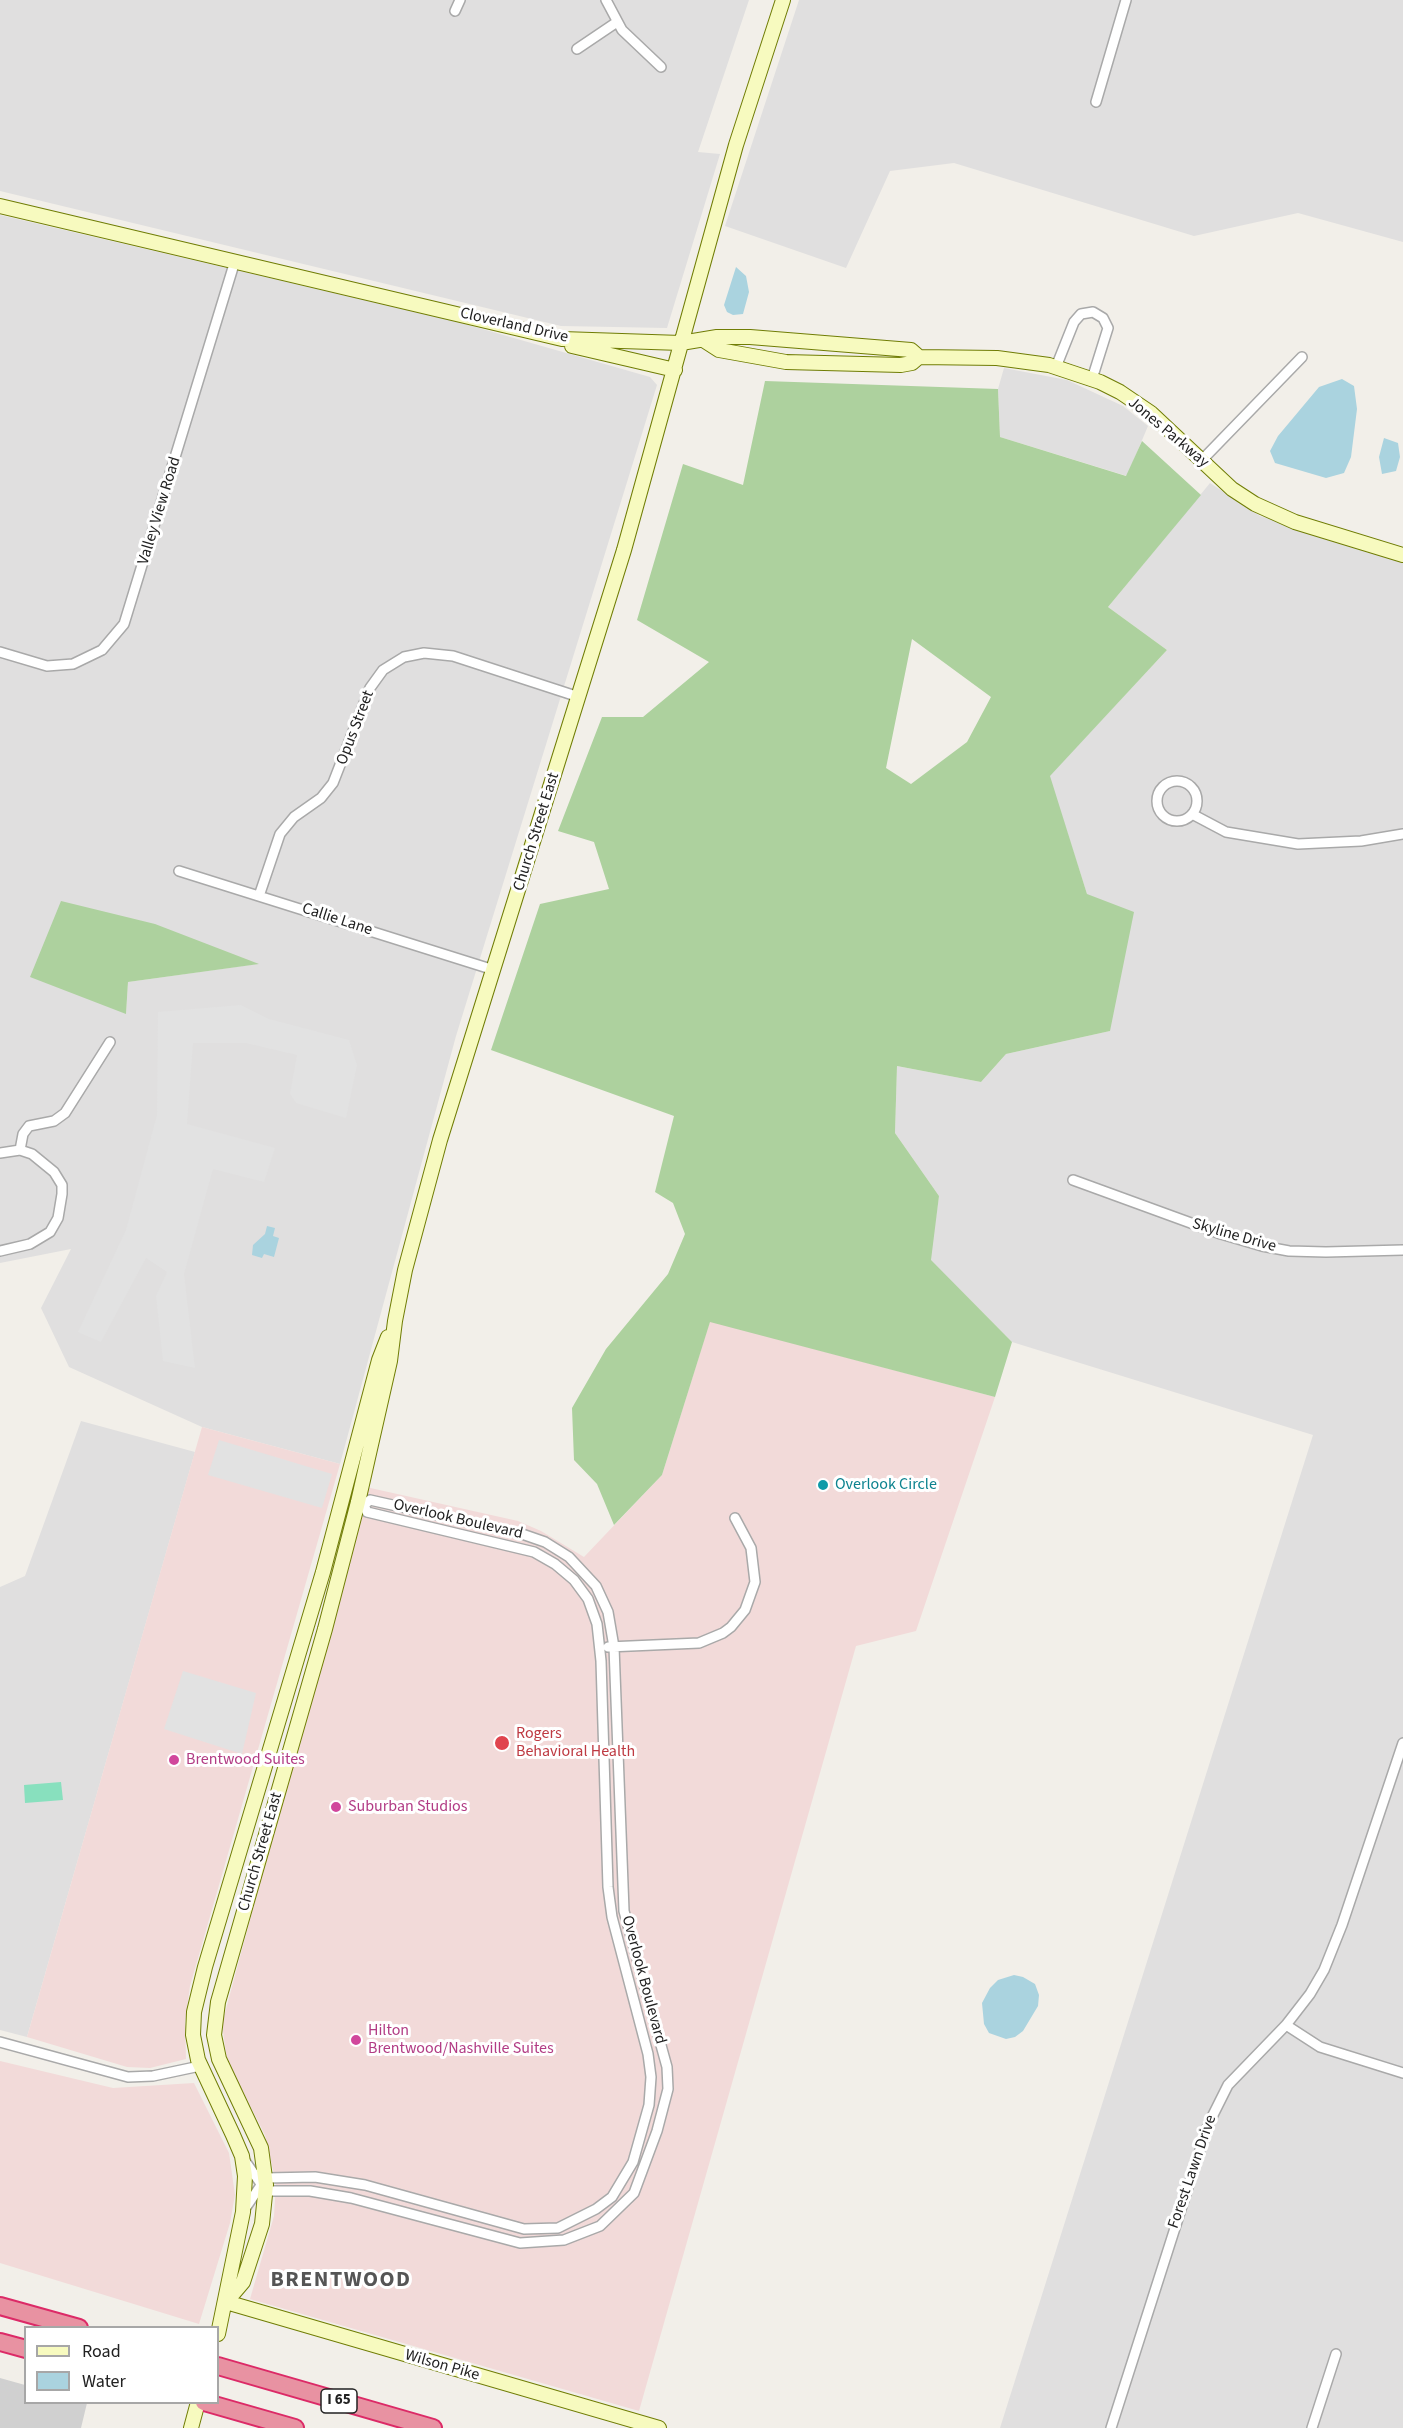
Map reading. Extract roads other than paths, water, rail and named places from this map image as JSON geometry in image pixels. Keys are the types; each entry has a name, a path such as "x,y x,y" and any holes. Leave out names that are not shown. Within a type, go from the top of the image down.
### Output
{"highway":[{"path":"0,2306 72,2326"},
{"path":"0,2342 24,2348"},
{"path":"0,2351 24,2357"},
{"name":"I 65","path":"219,2366 433,2428"},
{"path":"208,2404 295,2428"}],"main road":[{"path":"681,343 736,145 783,0"},
{"name":"Cloverland Drive","path":"0,206 547,336 600,342 681,343"},
{"path":"547,336 596,352 675,370"},
{"name":"Jones Parkway","path":"681,343 729,337 811,341 910,351 919,357 997,358 1056,367 1092,378 1120,392 1151,414 1244,497 1275,514 1403,555"},
{"name":"Jones Parkway","path":"705,341 719,350 786,362 901,365 912,363 919,357"},
{"name":"Church Street East","path":"219,2330 226,2302 227,2277 243,2212 245,2176 242,2156 200,2066 194,2046 192,2024 198,1992 323,1572 379,1360 394,1321 440,1140 579,697 681,343"},
{"name":"Church Street East","path":"226,2302 243,2282 262,2224 264,2185 261,2148 219,2059 214,2035 215,2019 361,1504 390,1361 394,1321"},
{"name":"Wilson Pike","path":"226,2302 659,2428"},
{"path":"191,2428 198,2404"}],"street":[{"path":"455,10 460,0"},
{"path":"606,0 617,22 629,38 661,67"},
{"path":"1096,102 1126,0"},
{"path":"577,49 617,22"},
{"name":"Valley View Road","path":"0,652 47,666 72,664 102,650 124,624 235,261"},
{"path":"1056,367 1077,318 1087,312 1098,314 1106,322 1108,334 1092,378"},
{"path":"1202,460 1302,357"},
{"name":"Opus Street","path":"259,896 280,834 294,817 321,798 333,783 370,688 383,670 404,657 424,652 453,656 579,697"},
{"path":"1178,781 1190,786 1197,798 1192,814 1178,821 1166,817 1158,807 1158,794 1161,788 1178,781"},
{"path":"1192,814 1227,832 1281,842 1333,843 1403,834"},
{"name":"Callie Lane","path":"179,871 494,970"},
{"path":"20,1150 23,1134 29,1126 54,1121 65,1113 110,1042"},
{"path":"0,1153 20,1150 41,1161 59,1178 62,1194 55,1226 45,1236 30,1244 0,1251"},
{"name":"Skyline Drive","path":"1073,1180 1221,1234 1262,1246 1289,1251 1403,1251"},
{"name":"Overlook Boulevard","path":"370,1500 508,1530 545,1542 569,1557 596,1586 608,1612 614,1647 624,1911 667,2067 668,2089 657,2131 634,2193 608,2220 592,2230 564,2240 539,2244 520,2243 328,2193 264,2185 315,2177 365,2185 513,2226 540,2230 558,2228 596,2209 612,2197 633,2162 649,2105 651,2077 648,2054 612,1917 608,1887 600,1647 597,1624 588,1599 574,1580 555,1564 534,1552 367,1512 361,1504 370,1500"},
{"path":"600,1647 699,1643 723,1633 739,1619 753,1591 756,1573 747,1536 735,1518"},
{"name":"Forest Lawn Drive","path":"1111,2428 1208,2125 1234,2078 1286,2025 1310,1994 1331,1956 1403,1743"},
{"path":"1286,2025 1320,2047 1403,2073"},
{"path":"0,2042 128,2077 153,2076 200,2066"},
{"path":"242,2156 264,2185 243,2212"},
{"path":"1312,2428 1336,2354"}],"water":[{"path":"736,267 746,276 749,292 743,314 733,315 727,312 724,305"},
{"path":"1342,379 1354,386 1357,409 1351,457 1344,473 1326,478 1275,463 1270,451 1278,436 1319,387"},
{"path":"1384,438 1398,443 1400,457 1396,471 1382,474 1379,457"},
{"path":"267,1226 275,1228 273,1236 279,1238 274,1257 264,1254 262,1258 252,1255 253,1245 265,1234"},
{"path":"1014,1975 1035,1984 1039,1995 1038,2006 1023,2031 1015,2037 1006,2039 989,2033 984,2024 982,2003 990,1988 998,1980"}],"place":[{"name":"Overlook Circle","path":"823,1485"},
{"name":"Rogers Behavioral Health","path":"502,1743"},
{"name":"Brentwood Suites","path":"174,1760"},
{"name":"Suburban Studios","path":"336,1807"},
{"name":"Hilton Brentwood/Nashville Suites","path":"356,2040"}],"district":[{"name":"BRENTWOOD","path":"341,2281"}]}
